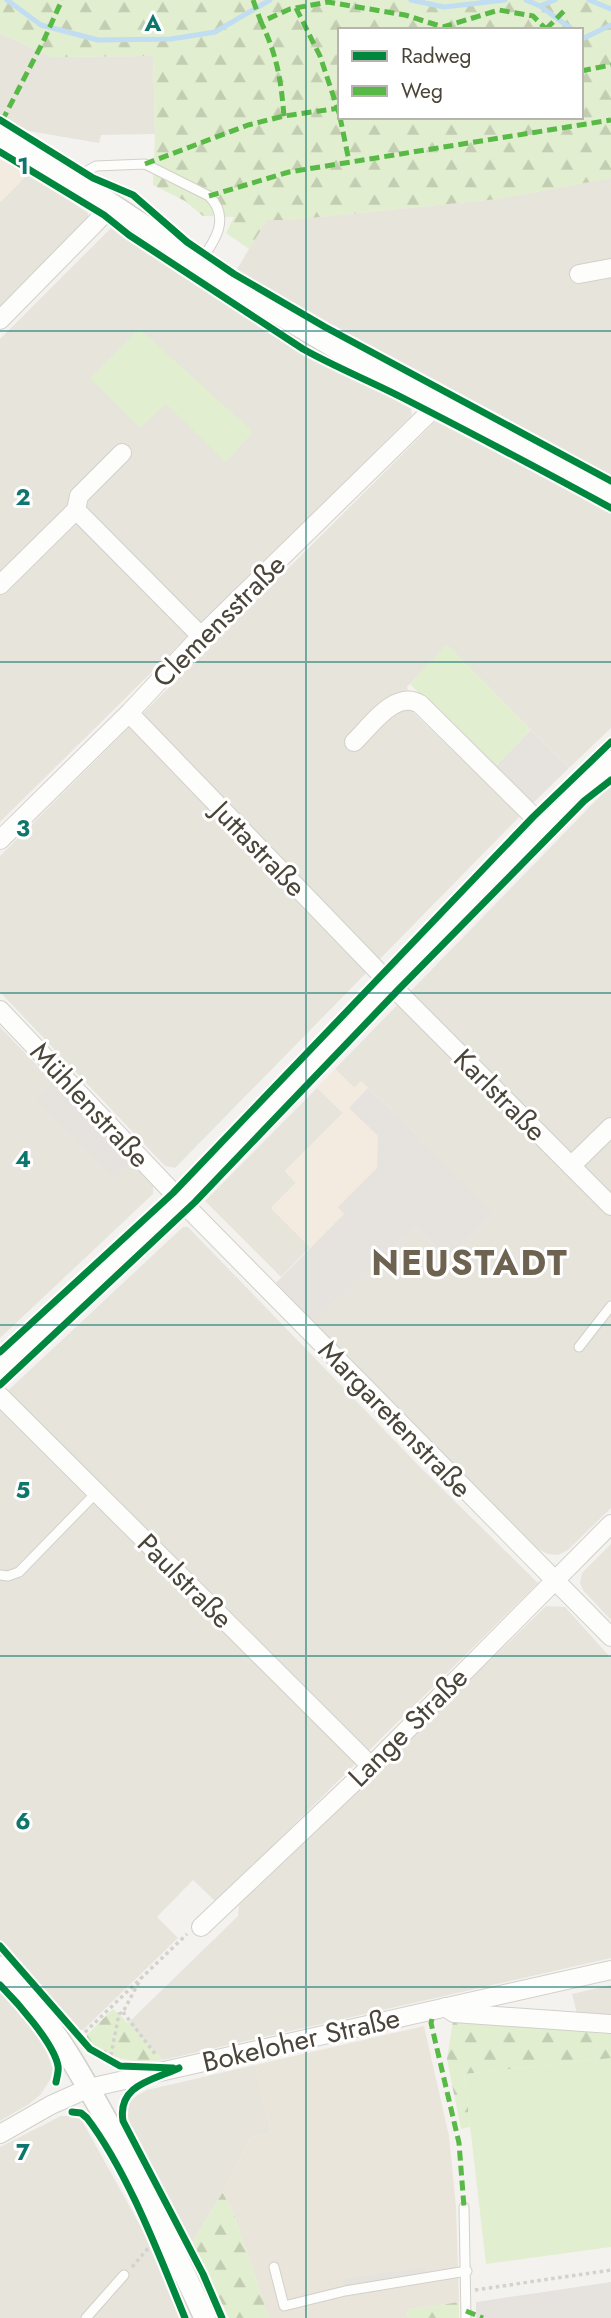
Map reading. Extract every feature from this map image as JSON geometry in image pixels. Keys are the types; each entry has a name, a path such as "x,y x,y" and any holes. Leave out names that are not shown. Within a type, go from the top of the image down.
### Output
{"street":[{"path":"0,135 335,348 611,494"},
{"path":"0,320 112,206"},
{"path":"579,274 611,268"},
{"name":"Clemensstraße","path":"0,840 129,713 201,636 430,412 437,402"},
{"path":"0,585 76,510 79,496 122,453"},
{"path":"76,510 201,636"},
{"path":"354,742 392,705 413,700 543,826"},
{"name":"Juttastraße","path":"129,713 390,984"},
{"path":"0,1369 180,1200 543,826 611,761"},
{"name":"Karlstraße","path":"390,984 611,1206"},
{"name":"Mühlenstraße","path":"0,1010 180,1200"},
{"path":"571,1166 611,1126"},
{"name":"Margaretenstraße","path":"180,1200 611,1637"},
{"name":"Paulstraße","path":"0,1396 371,1766"},
{"name":"Lange Straße","path":"201,1927 371,1766 611,1524"},
{"path":"0,1967 58,2038 89,2088 165,2231 205,2318"},
{"name":"Bokeloher Straße","path":"0,2134 51,2105 89,2088 611,1970"},
{"path":"445,2007 453,2013 611,2024"}],"lane":[{"path":"73,179 96,166 145,164 209,197 217,204 221,216 219,228 200,262"},
{"path":"579,1347 611,1306"},
{"path":"0,1575 8,1576 19,1572 97,1492"},
{"path":"464,2207 466,2318"},
{"path":"274,2267 284,2306 345,2291 467,2271"},
{"path":"86,2318 124,2275"}],"path":[{"path":"80,2037 189,1932 201,1927"},
{"path":"127,2067 110,2060 118,2014 123,2012 141,1978"},
{"path":"123,2012 162,2062"},
{"path":"137,2261 151,2245"},
{"path":"466,2291 611,2270"}],"shaded area":[{"path":"0,33 52,57 153,56 155,134 101,135 99,143 29,131 0,116"},
{"path":"0,156 29,173 0,202"},
{"path":"29,173 88,213 88,218 0,306 0,202"},
{"path":"611,178 611,477 327,324 236,271 266,220 290,220 497,199"},
{"path":"111,228 139,243 302,352 410,405 412,415 0,822 0,339"},
{"path":"438,419 611,512 611,728 569,768 447,645 407,687 413,712 520,816 175,1168 165,1166 0,992 0,856"},
{"path":"531,730 569,768 530,806 493,769"},
{"path":"611,785 611,1508 568,1550 558,1555 538,1549 314,1322 415,1225 419,1137 362,1082 354,1088 335,1069"},
{"path":"0,1027 153,1186 153,1194 0,1338"},
{"path":"335,1069 354,1088 361,1081 420,1138 418,1141 447,1258 415,1226 314,1322 276,1283 310,1247 271,1208 296,1183 285,1171 343,1113 317,1088"},
{"path":"53,1082 130,1162 113,1178 36,1099"},
{"path":"317,1088 343,1113 285,1171 296,1183 271,1208 310,1247 281,1277 205,1201"},
{"path":"368,1088 492,1213 447,1258 415,1226 314,1322 276,1283 344,1214 338,1207 377,1168 378,1136 349,1108"},
{"path":"183,1227 188,1227 421,1468 538,1583 216,1902 193,1880 157,1917 178,1938 80,2030 0,1940 0,1398"},
{"path":"611,1544 611,1620 583,1590 580,1583 582,1573"},
{"path":"546,1606 565,1607 611,1658 611,1958 163,2060 128,2023 238,1916 239,1905"},
{"path":"611,1985 611,2020 578,2017 572,1994"},
{"path":"0,1990 32,2028 45,2048 53,2069 41,2094 0,2121"},
{"path":"424,2026 449,2136 456,2207 459,2302 407,2310 408,2318 269,2318 234,2215 223,2192 251,2137 271,2133 255,2065"},
{"path":"255,2065 271,2133 251,2137 223,2192 192,2242 127,2121 127,2105 147,2090"},
{"path":"61,2116 81,2119 151,2245 181,2318 0,2318 0,2147"},
{"path":"425,2267 427,2278 345,2291 343,2279"},
{"path":"611,2282 611,2318 476,2318 476,2302"}],"green space":[{"path":"0,0 611,0 611,178 498,199 267,220 249,249 226,233 234,217 203,216 185,201 153,185 153,56 52,57 0,33"},
{"path":"139,328 253,432 226,462 166,404 140,428 90,378"},
{"path":"447,644 531,730 493,769 410,684"},
{"path":"113,2009 163,2060 122,2059 104,2052 87,2039 87,2035"},
{"path":"453,2021 611,2031 611,2058 464,2074 470,2127 461,2129 447,2059"},
{"path":"611,2058 611,2247 486,2264 464,2074"},
{"path":"223,2192 234,2215 269,2318 229,2318 192,2242"},
{"path":"459,2302 459,2318 408,2318 407,2310"}],"waterway":[{"path":"7,0 41,25 98,40 171,39 215,32 270,0"},
{"path":"411,0 444,7 505,0"},
{"path":"526,0 540,6 555,0"},
{"path":"589,0 611,9"},
{"path":"540,6 570,28"},
{"path":"583,37 611,25"}],"marked path":[{"path":"2,121 62,0"},
{"path":"253,0 261,22"},
{"path":"284,116 277,68 261,22 290,9 328,2 405,15 443,27 499,10 533,16 545,28"},
{"path":"296,8 320,56 338,110"},
{"path":"547,28 565,10"},
{"path":"583,71 611,65"},
{"path":"145,164 248,125 284,116 338,108"},
{"path":"340,119 349,161"},
{"path":"209,196 289,172 611,120"},
{"path":"432,2019 459,2143 464,2207"},
{"path":"466,2311 483,2318"}],"cycle path":[{"path":"0,120 93,178 133,195 187,242 234,274 325,327 611,481"},
{"path":"0,152 104,215 129,235 303,349 391,392 611,508"},
{"path":"0,1352 173,1193 533,817 611,742"},
{"path":"0,1385 195,1202 584,801 611,780"},
{"path":"0,1946 90,2049 120,2066 173,2068"},
{"path":"0,1985 34,2023 50,2046 58,2066 56,2082"},
{"path":"179,2068 148,2081 131,2092 123,2109 123,2121 203,2274 222,2318"},
{"path":"72,2112 81,2113 87,2118 116,2163 142,2215 185,2318"}],"district":[{"name":"NEUSTADT","path":"470,1263"}]}
